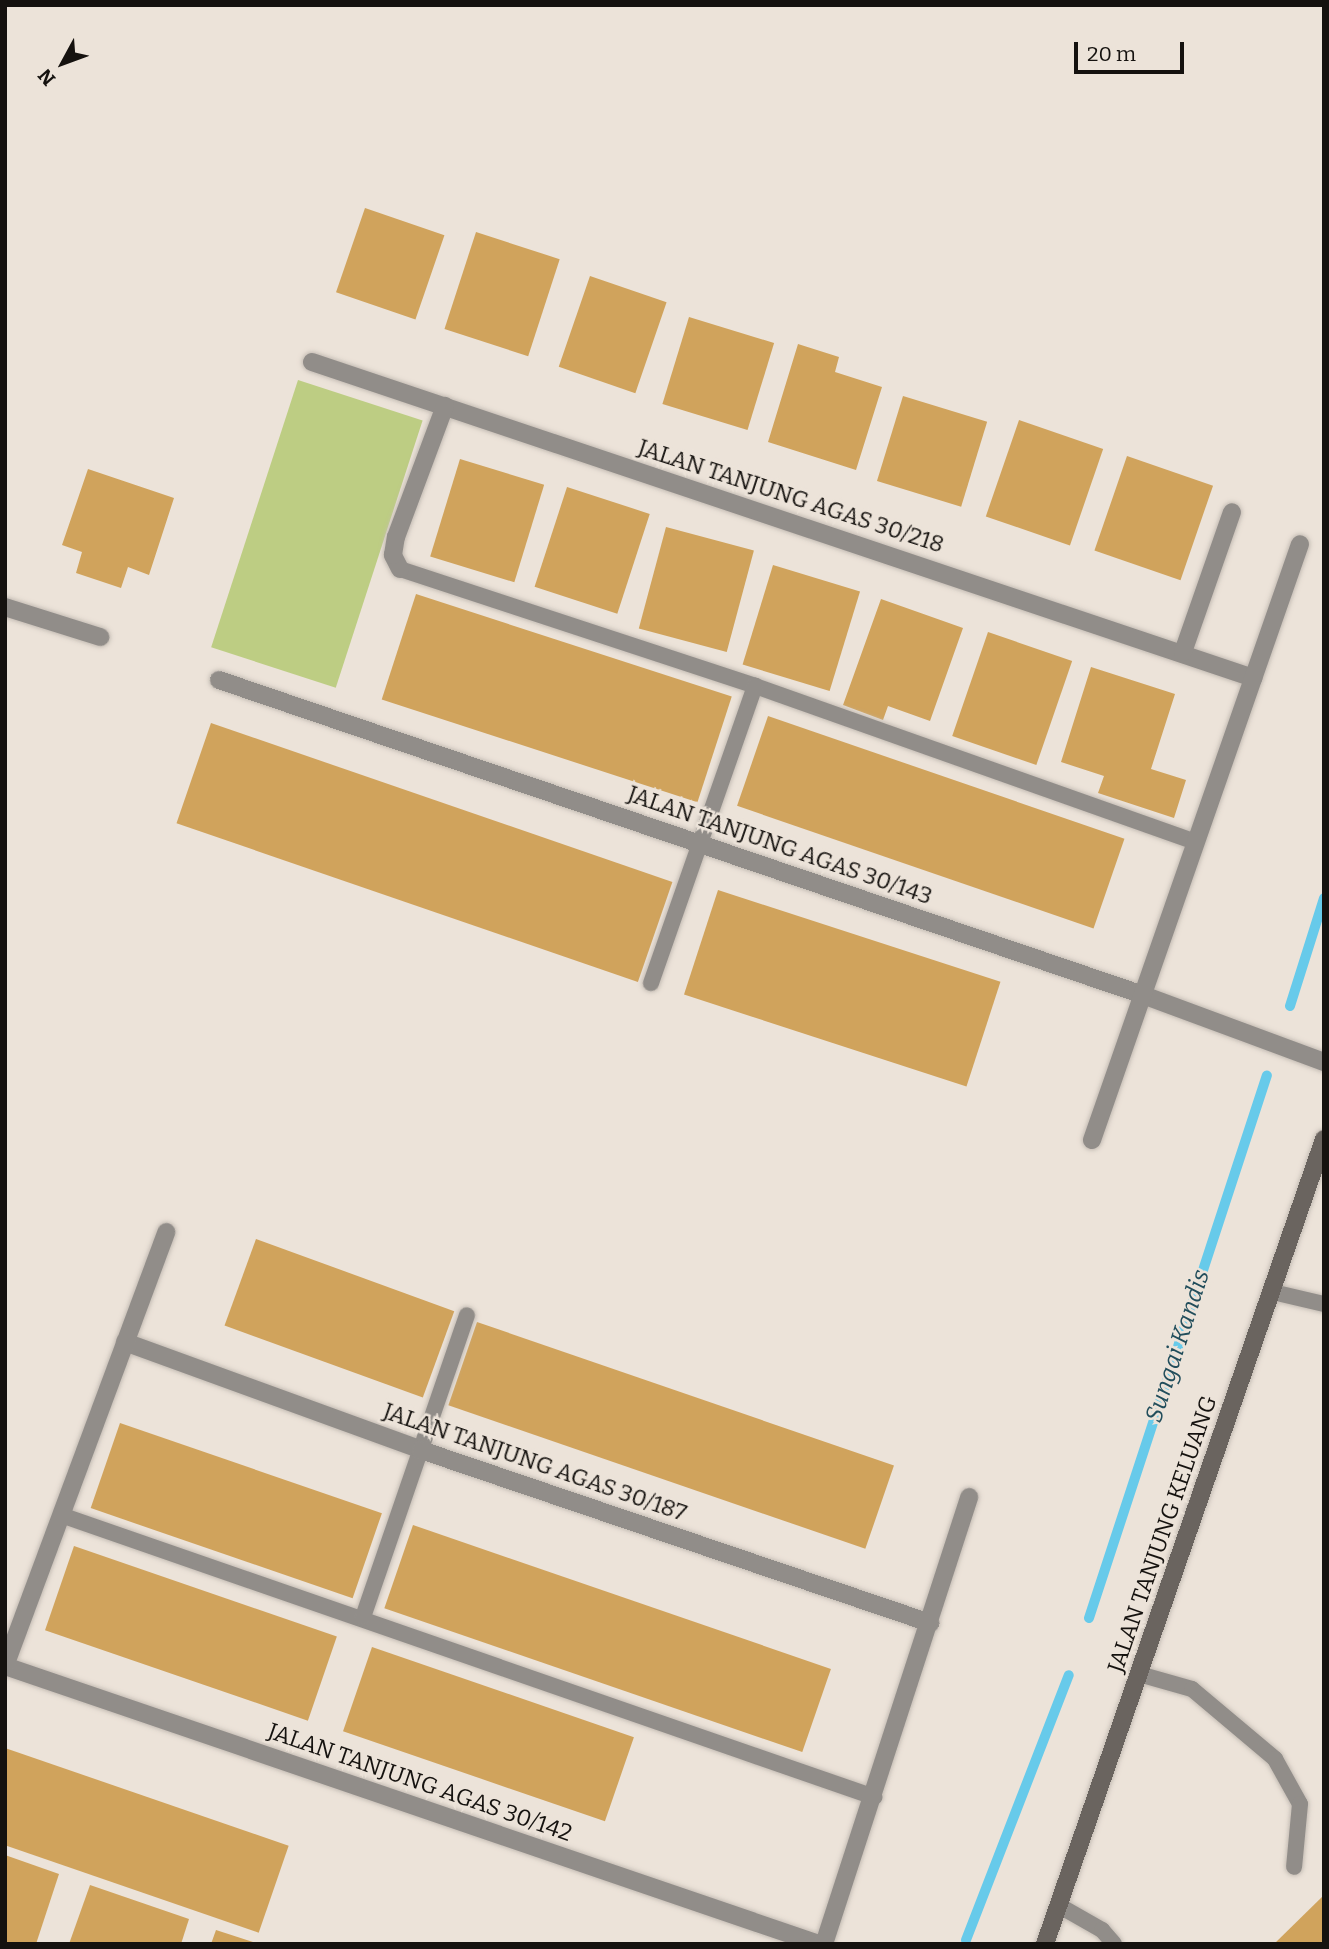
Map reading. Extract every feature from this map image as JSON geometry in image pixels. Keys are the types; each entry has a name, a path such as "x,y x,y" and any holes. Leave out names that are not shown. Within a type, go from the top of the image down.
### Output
{"main road":[{"name":"JALAN TANJUNG KELUANG","path":"1045,1944 1324,1139"}],"street":[{"name":"JALAN TANJUNG AGAS 30/218","path":"312,362 1183,652 1253,678"},
{"path":"400,569 393,555 396,537 445,406"},
{"path":"1183,652 1232,512"},
{"path":"1092,1140 1300,544"},
{"path":"5,607 100,637"},
{"name":"JALAN TANJUNG AGAS 30/143","path":"219,680 1143,995 1324,1062"},
{"path":"5,1666 166,1231"},
{"name":"JALAN TANJUNG AGAS 30/187","path":"125,1342 421,1450 930,1623"},
{"path":"824,1944 970,1497"},
{"name":"JALAN TANJUNG AGAS 30/142","path":"5,1666 819,1944"}],"lane":[{"path":"400,569 755,686 1196,842"},
{"path":"651,983 755,686"},
{"path":"1273,1292 1324,1304"},
{"path":"363,1617 467,1315"},
{"path":"61,1515 363,1617 874,1797"},
{"path":"1139,1674 1192,1689 1275,1759 1300,1804 1294,1867"},
{"path":"1058,1905 1102,1930 1114,1944"}],"green space":[{"path":"298,380 423,420 336,688 211,647"}],"building":[{"path":"365,208 444,235 415,319 336,292"},
{"path":"476,232 560,259 528,356 444,329"},
{"path":"590,276 667,302 635,393 559,367"},
{"path":"689,317 774,343 748,430 662,404"},
{"path":"798,344 839,357 835,372 882,387 856,470 768,442"},
{"path":"903,396 987,422 961,507 877,481"},
{"path":"1019,420 1103,449 1070,545 986,516"},
{"path":"1127,456 1213,486 1180,580 1094,551"},
{"path":"460,459 544,485 514,582 430,557"},
{"path":"88,469 174,498 149,575 128,567 121,588 76,573 82,552 62,545"},
{"path":"567,487 650,514 617,614 535,587"},
{"path":"666,527 754,551 727,652 639,628"},
{"path":"773,565 860,592 830,691 743,664"},
{"path":"416,594 732,697 697,802 382,700"},
{"path":"881,599 963,628 930,721 888,706 883,720 843,705"},
{"path":"988,632 1072,661 1036,765 952,736"},
{"path":"1091,667 1175,694 1151,769 1186,780 1174,818 1098,793 1104,776 1061,762"},
{"path":"768,716 1124,839 1094,929 737,806"},
{"path":"211,723 672,882 638,982 176,823"},
{"path":"718,890 1000,982 966,1086 684,995"},
{"path":"256,1239 454,1311 423,1398 225,1325"},
{"path":"477,1322 894,1466 865,1549 448,1405"},
{"path":"120,1423 382,1513 353,1598 91,1508"},
{"path":"413,1525 831,1669 802,1752 384,1608"},
{"path":"74,1546 337,1637 308,1721 45,1630"},
{"path":"372,1647 634,1737 605,1821 343,1731"},
{"path":"5,1748 289,1846 259,1933 5,1845"},
{"path":"5,1855 59,1874 36,1944 5,1944"},
{"path":"90,1885 189,1919 181,1944 69,1944"},
{"path":"1324,1895 1324,1944 1274,1944"},
{"path":"216,1930 256,1943 256,1944 211,1944"}],"waterway":[{"name":"Sungai Kandis","path":"1290,1006 1324,898"},
{"name":"Sungai Kandis","path":"1089,1618 1267,1075"},
{"name":"Sungai Kandis","path":"966,1940 1069,1675"}]}
